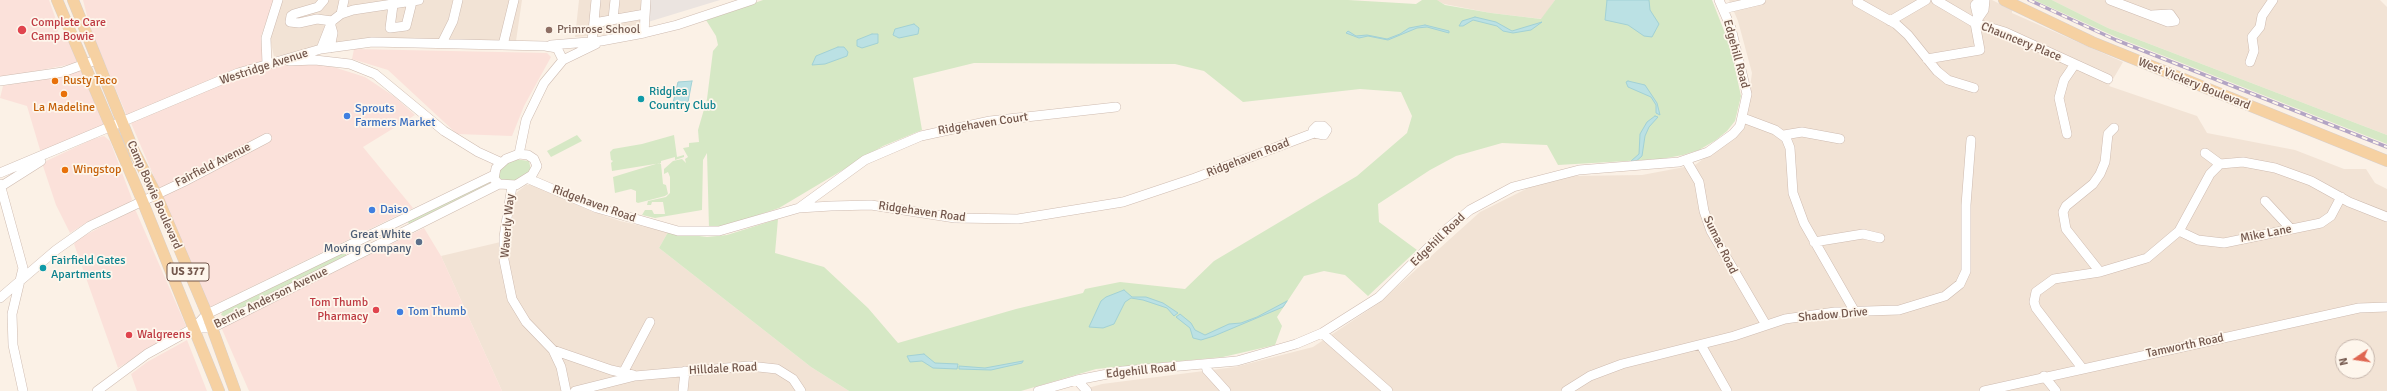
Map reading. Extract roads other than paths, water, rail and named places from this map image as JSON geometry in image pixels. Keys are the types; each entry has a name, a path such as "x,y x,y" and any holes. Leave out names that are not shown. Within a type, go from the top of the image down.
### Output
{"main road":[{"name":"Camp Bowie Boulevard","path":"57,0 142,200 219,391"},
{"name":"Camp Bowie Boulevard","path":"73,0 133,149 156,194 207,314 235,391"},
{"name":"West Vickery Boulevard","path":"2004,0 2092,42 2387,161"}],"street":[{"path":"278,0 266,38 267,64 315,60 350,64"},
{"path":"324,0 318,7 294,14 290,19 290,22 299,23 317,19 331,23"},
{"path":"341,14 344,0"},
{"path":"442,44 453,21 458,0"},
{"path":"503,45 512,14 514,0"},
{"path":"592,42 596,0"},
{"path":"613,20 615,0"},
{"path":"644,32 646,0"},
{"name":"Westridge Avenue","path":"0,174 238,73 321,49 379,42 545,46 601,41 677,25 752,0"},
{"name":"Edgehill Road","path":"1038,391 1077,380 1123,371 1206,365 1237,361 1267,354 1322,333 1379,297 1448,228 1470,210 1513,187 1579,170 1653,165 1686,160 1720,145 1733,134 1743,118 1747,94 1746,83 1719,0"},
{"path":"1723,9 1760,0"},
{"path":"1890,21 1926,0"},
{"name":"Chauncery Place","path":"1936,0 1976,20 2108,79"},
{"path":"1927,59 1980,50 1975,4 1980,0"},
{"path":"1976,20 1984,10 1985,0"},
{"path":"2110,0 2152,15"},
{"path":"2250,62 2254,51 2252,37 2260,27 2262,16 2272,0"},
{"path":"321,49 324,36 331,23 341,14 416,1"},
{"path":"393,5 389,25 390,28 406,26 416,1"},
{"path":"1857,2 1890,21 1908,35 1937,71 1948,80 1974,88"},
{"path":"594,23 645,14"},
{"path":"331,23 334,47 340,56 350,64 376,75 435,124 478,152 500,162"},
{"path":"519,154 524,129 531,106 544,83 563,60 601,41"},
{"name":"Westridge Avenue","path":"545,46 557,48 563,60"},
{"path":"0,81 63,72 96,60"},
{"path":"2066,134 2059,98 2064,80 2075,64"},
{"name":"Ridgehaven Court","path":"799,208 866,160 921,136 990,121 1116,107"},
{"path":"1743,118 1784,135 1790,148 1793,193 1804,223 1855,312"},
{"path":"2100,272 2066,229 2063,212 2066,206 2093,184 2100,174 2105,162 2108,134 2114,128"},
{"path":"1784,135 1802,132 1840,139"},
{"name":"Ridgehaven Road","path":"529,179 597,208 678,231 698,232 735,228 799,208 871,205 955,218 1004,219 1038,217 1123,202 1195,178 1314,134"},
{"name":"Fairfield Avenue","path":"0,298 21,278 90,226 267,138"},
{"name":"Shadow Drive","path":"1566,391 1606,369 1648,357 1701,345 1766,325 1810,315 1912,308 1945,296 1960,284 1966,271 1966,205 1971,140"},
{"path":"24,391 13,346 12,314 23,268 0,186 72,143"},
{"path":"2205,152 2220,164"},
{"path":"519,154 532,157 536,162 536,169 529,179 512,186 499,184 494,175 500,162 519,154"},
{"name":"Sumac Road","path":"1686,160 1699,182 1704,211 1711,231 1749,299 1766,325"},
{"path":"2082,368 2036,308 2034,297 2039,288 2054,279 2100,272 2147,258 2178,232 2210,174 2220,164 2243,162 2275,168 2311,181 2341,197 2387,217"},
{"name":"Bernie Anderson Avenue","path":"194,328 207,314 494,175"},
{"name":"Bernie Anderson Avenue","path":"194,328 212,328 499,184"},
{"name":"Waverly Way","path":"512,186 504,237 504,260 512,299 526,322 553,350 561,367 566,391"},
{"name":"Mike Lane","path":"2178,232 2198,240 2224,243 2291,229 2325,221 2331,216 2341,197"},
{"path":"2265,201 2291,229"},
{"path":"1814,242 1863,234 1880,238"},
{"name":"Tamworth Road","path":"1984,391 2044,376 2359,308 2387,307"},
{"path":"623,373 650,322"},
{"path":"97,391 147,354 194,328"},
{"path":"1322,333 1388,391"},
{"path":"1701,345 1727,391"},
{"name":"Hilldale Road","path":"553,350 635,376"},
{"path":"1206,365 1207,370 1226,391"},
{"name":"Hilldale Road","path":"575,391 635,376 766,366 786,374 799,385 801,391"},
{"path":"683,391 685,371"},
{"path":"2044,376 2056,391"},
{"path":"1077,380 1087,391"}],"water":[{"path":"1607,0 1649,0 1650,10 1659,24 1652,37 1644,36 1628,25 1605,20"},
{"path":"1475,17 1496,22 1512,31 1542,22 1531,30 1513,33 1503,31 1497,26 1473,20 1463,26 1459,26 1462,21"},
{"path":"914,24 919,28 918,34 899,38 893,35 895,29"},
{"path":"1425,25 1449,31 1449,33 1427,27 1417,28 1388,40 1368,36 1359,38 1346,33 1348,31 1356,36 1367,35 1387,39 1400,34 1409,28"},
{"path":"872,34 878,34 878,43 862,48 857,46 857,40"},
{"path":"838,47 844,47 848,52 847,56 825,64 812,65 816,56"},
{"path":"692,81 688,102 673,103 678,82"},
{"path":"1628,81 1645,85 1657,103 1660,115 1656,113 1656,105 1651,97 1628,87 1626,82"},
{"path":"1655,116 1658,117 1649,127 1645,136 1642,156 1634,163 1631,161 1639,154 1640,134 1647,122"},
{"path":"1124,290 1132,297 1146,297 1163,303 1178,313 1174,316 1167,308 1143,300 1131,298 1125,302 1114,324 1103,328 1089,327 1101,301 1106,297"},
{"path":"1287,301 1283,307 1201,340 1193,338 1190,328 1176,317 1180,314 1191,323 1195,330 1205,335 1229,324 1241,323 1257,317"},
{"path":"924,354 935,363 958,364 957,369 933,368 922,361 910,362 907,356"},
{"path":"1023,361 1022,363 991,370 959,369 959,366 985,368"}],"railway":[{"path":"2029,0 2116,40 2387,147"}],"place":[{"name":"Complete Care Camp Bowie","path":"22,30"},
{"name":"Primrose School","path":"549,30"},
{"name":"Rusty Taco","path":"55,81"},
{"name":"La Madeline","path":"64,94"},
{"name":"Ridglea Country Club","path":"641,99"},
{"name":"Sprouts Farmers Market","path":"347,116"},
{"name":"Wingstop","path":"65,170"},
{"name":"Daiso","path":"372,210"},
{"name":"Great White Moving Company","path":"419,242"},
{"name":"Fairfield Gates Apartments","path":"43,268"},
{"name":"Tom Thumb Pharmacy","path":"376,310"},
{"name":"Tom Thumb","path":"400,312"},
{"name":"Walgreens","path":"129,335"}]}
